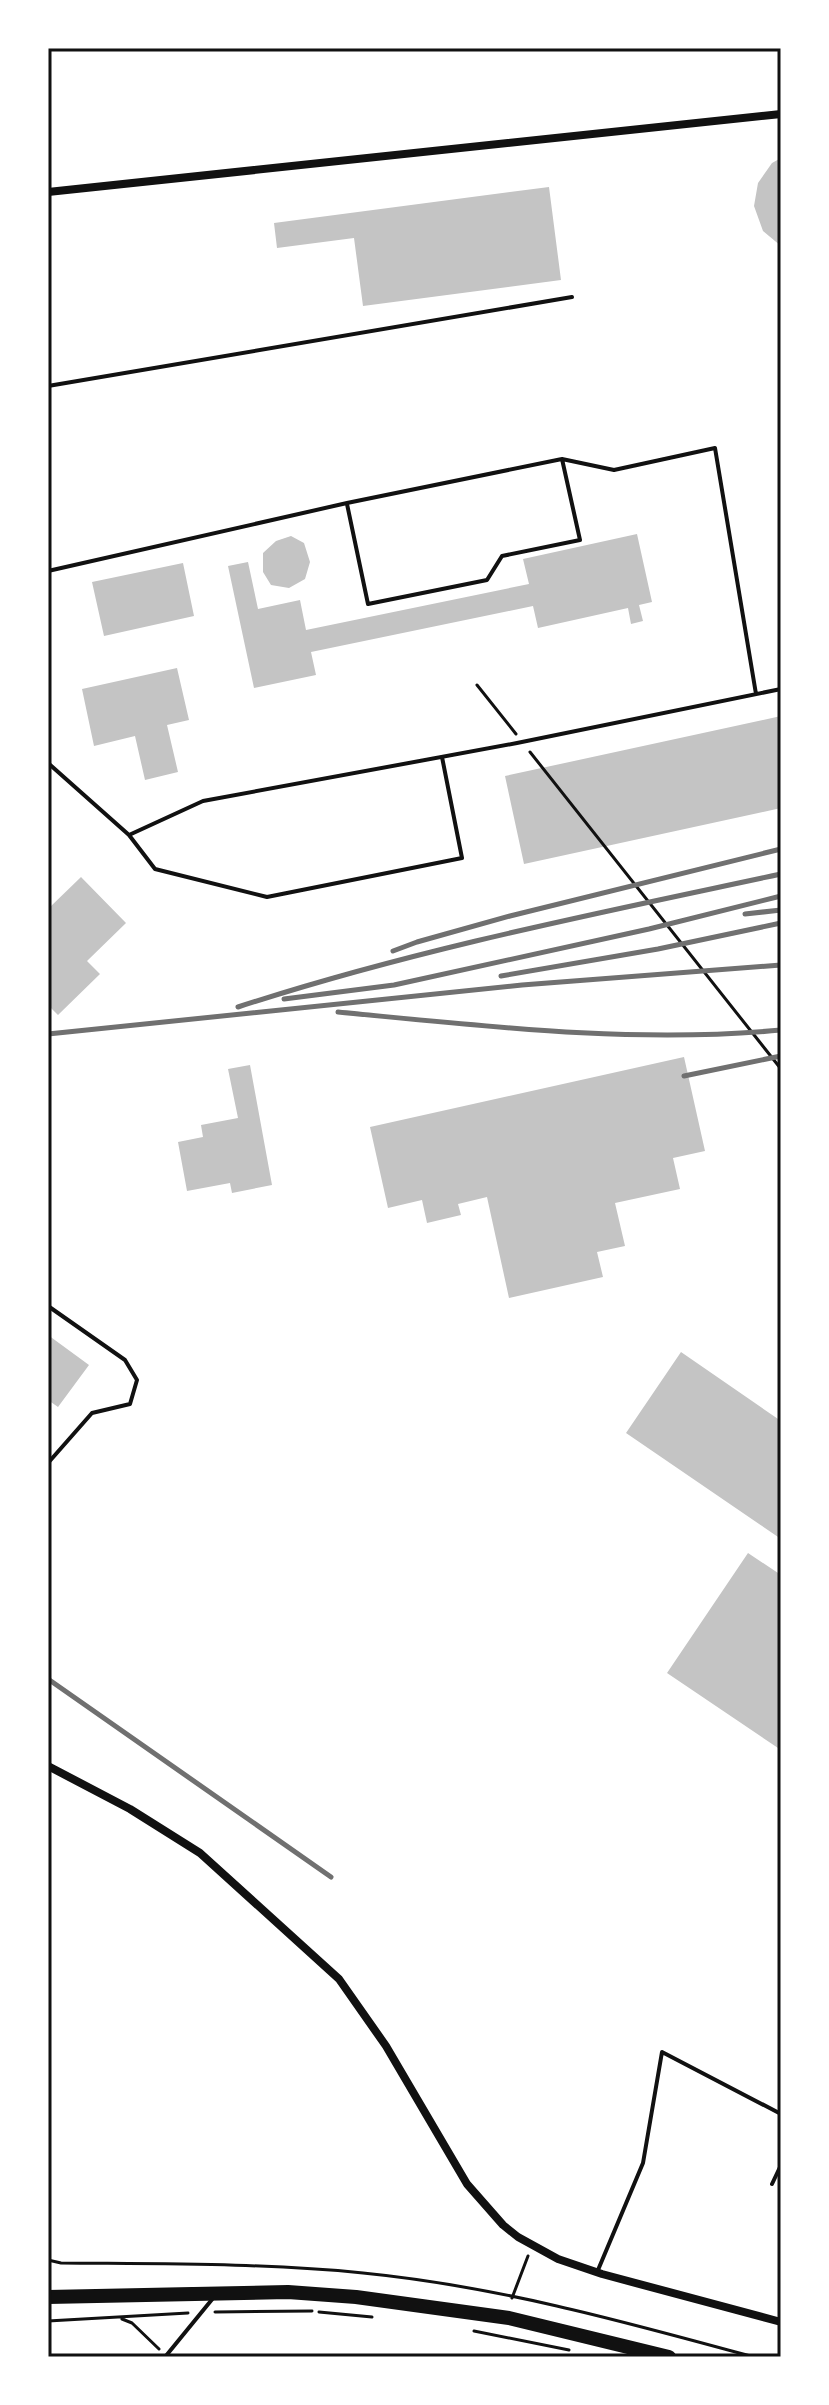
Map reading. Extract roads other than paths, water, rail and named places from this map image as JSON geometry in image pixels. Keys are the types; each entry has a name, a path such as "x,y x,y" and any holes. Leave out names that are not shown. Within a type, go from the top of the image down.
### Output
{"main road":[{"path":"48,2297 288,2292 462,2310 562,2330 669,2357"}],"street":[{"path":"48,192 781,114"},
{"path":"48,1766 130,1809 200,1853 339,1979 386,2046 467,2184 503,2225 558,2259 781,2322"}],"lane":[{"path":"48,386 572,297"},
{"path":"48,571 347,503 562,459 614,470 715,448 756,694"},
{"path":"347,503 368,604 487,580 502,556 580,540 562,459"},
{"path":"129,835 203,801 781,689"},
{"path":"48,755 129,835 155,869 267,897 462,858 442,757"},
{"path":"48,1306 125,1360 137,1380 130,1404 92,1413 48,1463"},
{"path":"597,2272 643,2163 662,2052 781,2114"},
{"path":"772,2184 781,2165"},
{"path":"166,2356 217,2294"}],"railway":[{"path":"393,951 510,916 781,849"},
{"path":"238,1007 440,950 781,874"},
{"path":"284,999 394,985 649,929 781,896"},
{"path":"745,914 781,910"},
{"path":"501,976 658,949 781,923"},
{"path":"48,1034 522,985 781,965"},
{"path":"338,1012 559,1032 670,1035 781,1030"},
{"path":"684,1076 781,1056"},
{"path":"48,1679 331,1877"}]}
